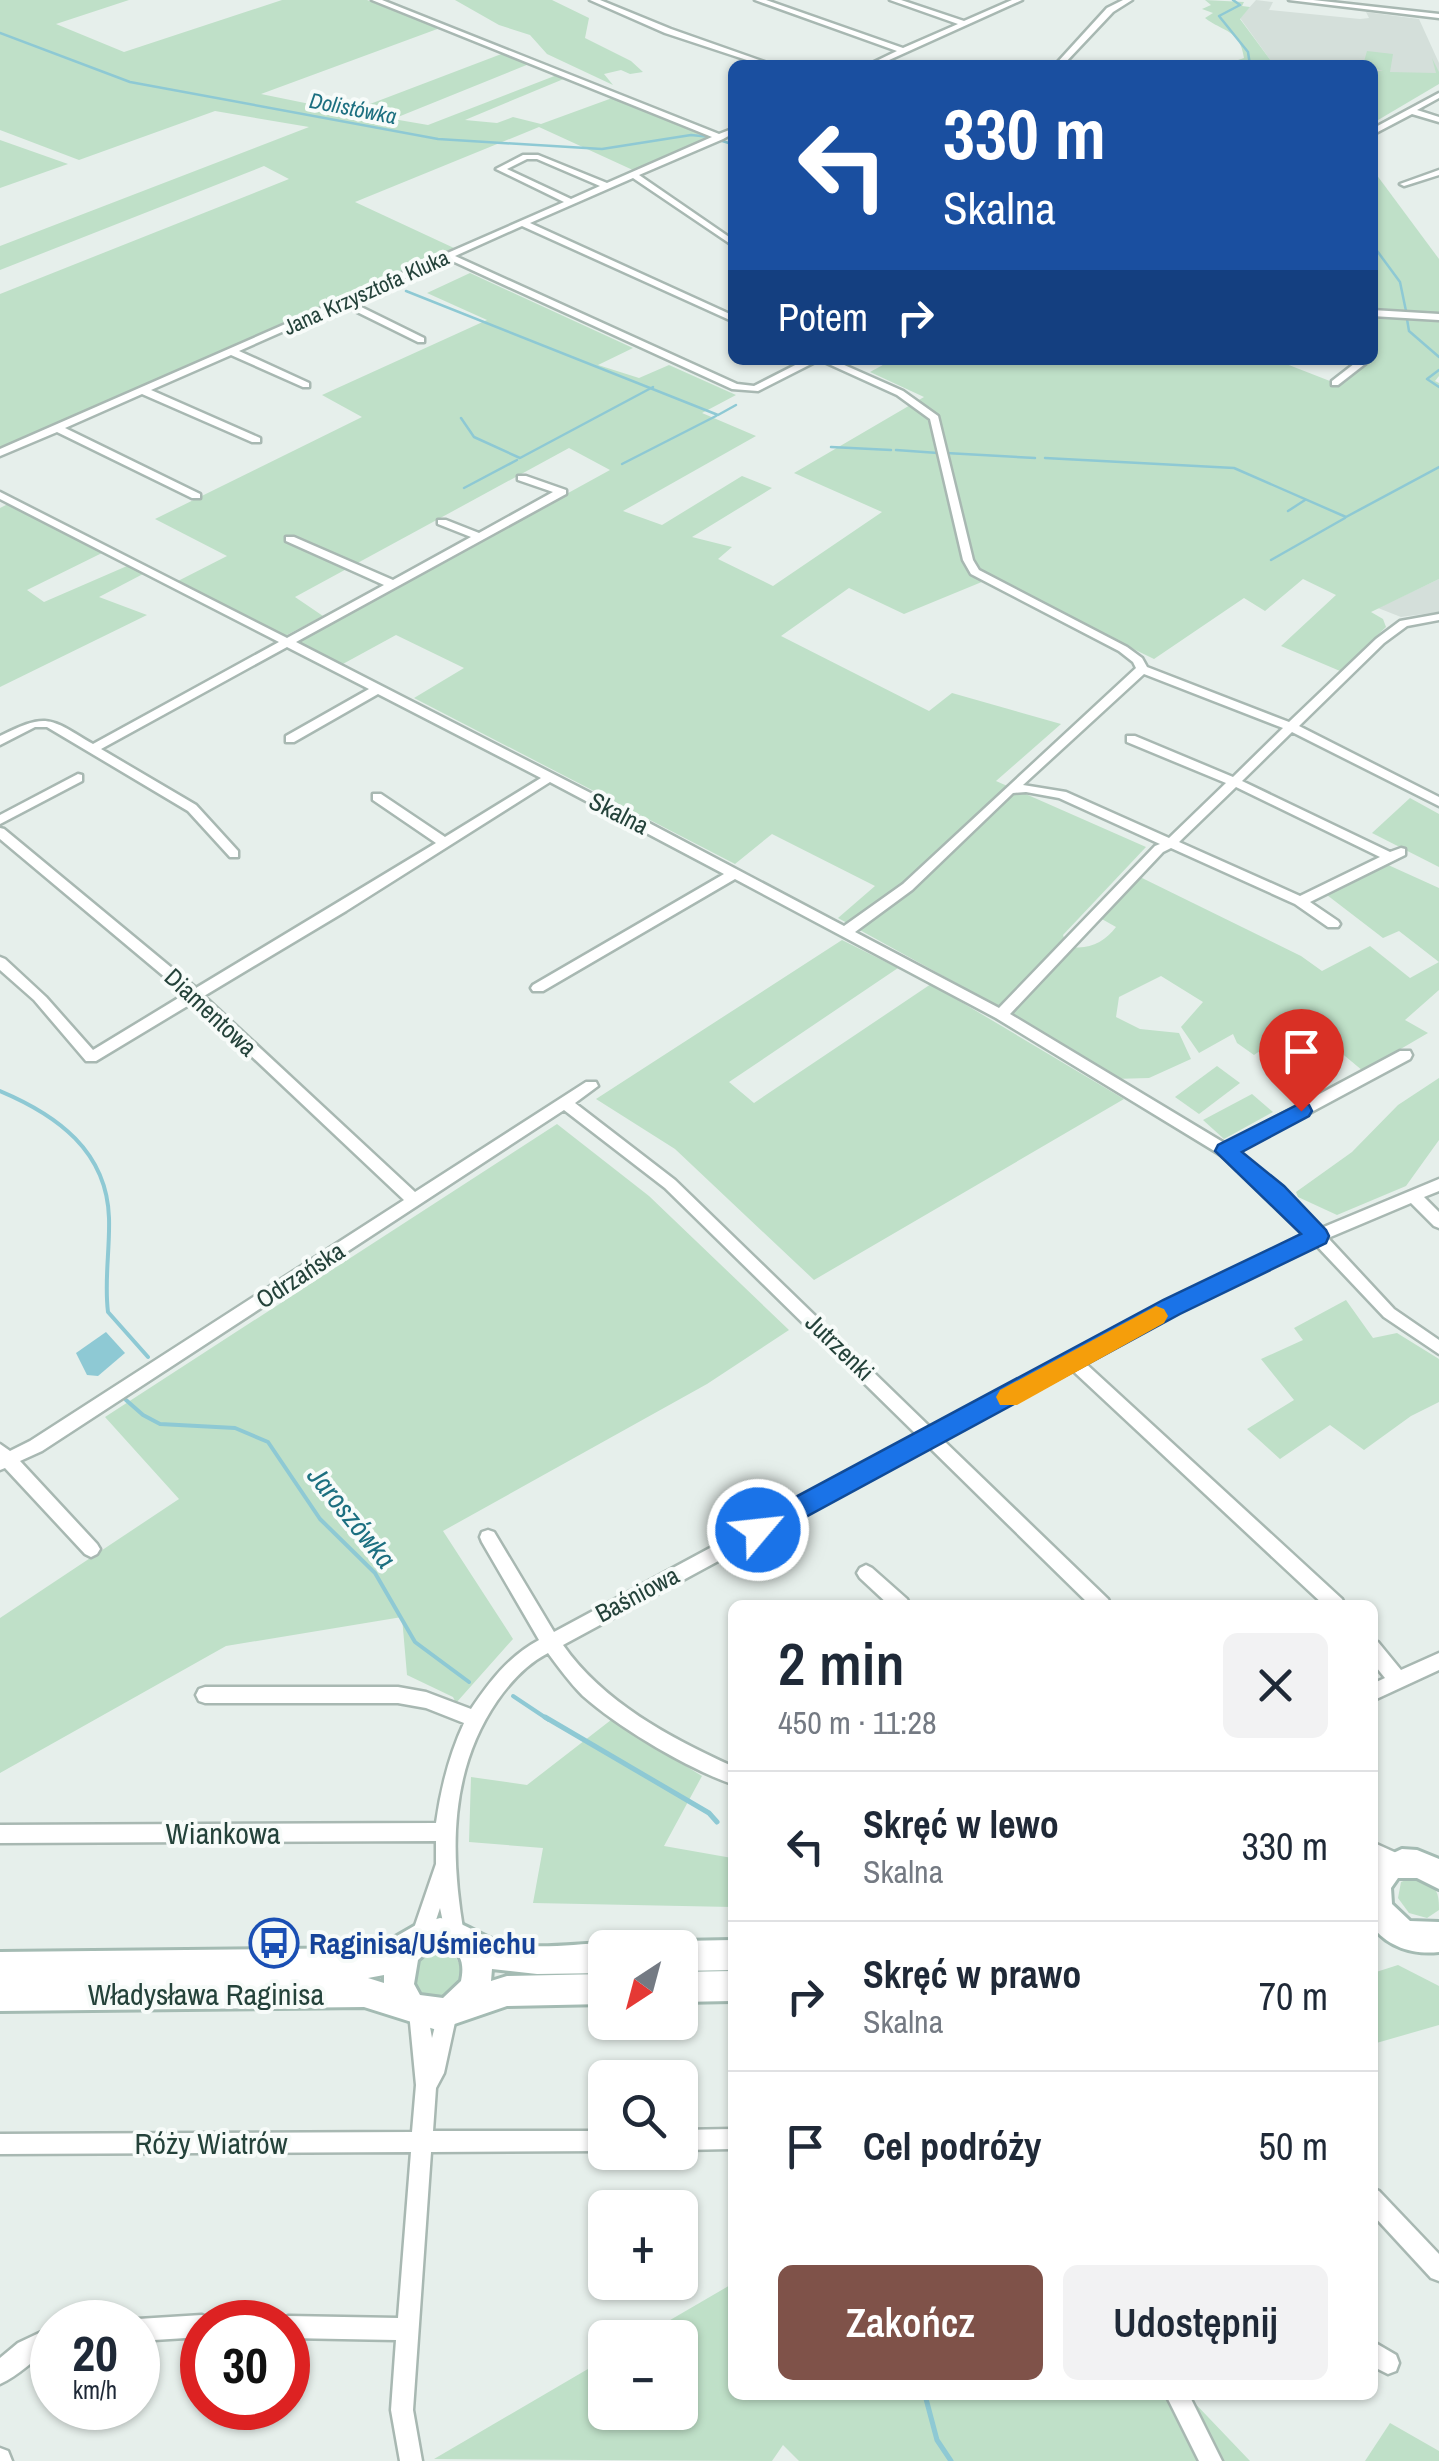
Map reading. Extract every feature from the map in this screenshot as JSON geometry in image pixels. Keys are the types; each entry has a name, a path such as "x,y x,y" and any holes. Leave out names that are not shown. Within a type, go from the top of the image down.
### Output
{"main road":[{"path":"1396,1872 1380,1911 1403,1935"},
{"path":"588,1958 508,1958 443,1932 414,1943 397,1974 400,1992 435,2009 507,1991 588,1989"},
{"path":"1378,1938 1403,1935 1437,1940"},
{"path":"435,2009 478,1978 477,1959 461,1939"},
{"name":"Władysława Raginisa","path":"0,1968 364,1964 378,1963 414,1943"},
{"path":"698,1956 728,1955"},
{"path":"698,1987 728,1986"},
{"name":"Władysława Raginisa","path":"0,1996 364,1992 435,2009"}],"street":[{"path":"376,0 720,137"},
{"path":"594,0 668,31 754,60"},
{"path":"758,0 904,51"},
{"path":"894,0 962,22"},
{"path":"883,60 1018,0"},
{"path":"1065,60 1110,10 1128,0"},
{"path":"1293,0 1439,16"},
{"path":"1408,0 1411,13"},
{"path":"1378,130 1439,95"},
{"path":"1411,111 1439,120"},
{"name":"Jana Krzysztofa Kluka","path":"0,453 728,134"},
{"path":"571,202 500,170 526,157 538,157 608,186"},
{"path":"1404,184 1439,172"},
{"path":"634,175 728,240"},
{"path":"522,224 728,316"},
{"path":"448,256 735,388 754,389 802,365"},
{"path":"344,302 422,340"},
{"path":"1378,313 1439,317"},
{"path":"232,352 306,385"},
{"path":"837,365 920,403 936,420 968,560 976,572 1123,649 1138,660 1142,669 1291,728 1439,802"},
{"path":"1335,383 1358,365"},
{"path":"144,391 256,440"},
{"path":"58,428 196,496"},
{"path":"94,748 562,492 522,478"},
{"name":"Skalna","path":"0,495 735,873 1002,1015 1226,1151 1276,1192 1389,1313 1439,1348"},
{"path":"442,522 480,537"},
{"path":"290,539 392,584"},
{"path":"1002,1015 1159,849 1170,844 1380,640 1404,623 1439,617"},
{"path":"846,931 904,890 1142,669"},
{"path":"290,739 378,689"},
{"path":"0,741 33,724 49,722 192,808 234,854"},
{"path":"1131,738 1396,854 1300,901"},
{"path":"0,820 78,778"},
{"path":"0,962 39,998 90,1057 196,996 548,778"},
{"path":"1010,790 1056,792 1300,901 1333,924"},
{"path":"377,797 445,843"},
{"name":"Diamentowa","path":"0,832 196,996 415,1201"},
{"path":"538,988 735,873"},
{"path":"1226,1151 1405,1055"},
{"name":"Odrzańska","path":"91,1549 2,1458 36,1446 591,1086"},
{"name":"Jutrzenki","path":"565,1103 670,1184 934,1437 1097,1600"},
{"name":"Baśniowa","path":"461,1939 444,1865 454,1765 472,1718 504,1674 551,1640 1172,1307 1318,1236 1439,1185"},
{"path":"1413,1195 1439,1222"},
{"path":"1074,1362 1331,1600"},
{"path":"488,1537 551,1640 591,1691 704,1763 728,1773"},
{"path":"866,1573 896,1600"},
{"path":"1378,1655 1398,1680"},
{"path":"1378,1689 1439,1662"},
{"path":"205,1695 398,1696 426,1700 472,1718"},
{"name":"Wiankowa","path":"0,1834 446,1832"},
{"name":"Baśniowa","path":"414,1943 444,1865"},
{"path":"411,2461 402,2410 426,2085 434,2072 435,2009"},
{"path":"698,2140 728,2139"},
{"name":"Róży Wiatrów","path":"0,2144 588,2141"},
{"path":"1378,2204 1439,2270"},
{"path":"310,2328 408,2330"},
{"path":"0,2373 30,2349"},
{"path":"1180,2400 1211,2461"}],"shaded area":[{"path":"1256,0 1273,2 1269,10 1360,19 1369,18 1366,12 1419,19 1439,63 1439,75 1378,74 1378,60 1270,60 1240,18"},
{"path":"1439,579 1439,612 1401,617 1378,608"}],"green space":[{"path":"0,0 129,0 56,24 124,52 282,0 367,0 440,28 261,94 349,112 504,53 529,64 393,119 428,125 557,75 566,78 465,120 497,123 513,117 541,124 615,97 716,136 635,171 539,127 355,202 454,248 0,448 0,294 289,179 264,166 0,270 0,246 309,127 215,111 79,160 0,130"},
{"path":"455,0 552,0 589,18 585,38 631,61 643,72 630,74 621,70 604,74 613,85 547,54 530,35 499,25"},
{"path":"1205,0 1244,2 1242,6 1250,7 1240,19 1270,60 1238,60 1244,58 1239,41 1205,18 1213,13 1202,9 1211,5"},
{"path":"1367,51 1393,54 1390,72 1436,73 1432,58 1439,72 1439,84 1378,120 1378,71 1383,71 1378,70 1378,60 1364,60"},
{"path":"0,140 68,164 0,188"},
{"path":"1378,177 1439,259 1439,313 1378,310"},
{"path":"470,273 633,348 598,365 639,378 669,365 736,395 702,413 756,436 623,511 662,525 742,476 772,488 692,537 732,547 718,559 773,586 882,512 794,473 924,397 870,372 883,365 1289,365 1335,383 1358,365 1378,365 1378,315 1439,320 1439,376 1435,381 1439,383 1439,579 1371,612 1383,619 1386,627 1340,671 1281,646 1336,595 1303,579 1265,611 1244,598 1154,659 989,579 904,614 849,588 781,636 929,711 952,693 1061,724 996,781 1146,847 1063,935 1067,946 1088,946 1111,933 1116,927 1100,918 1140,877 1301,956 1322,971 1370,946 1410,978 1439,962 1439,990 1405,1020 1428,1033 1363,1071 1303,1021 1254,1055 1237,1043 1233,1034 1199,1053 1181,1027 1203,1002 1161,976 1119,997 1116,1017 1140,1029 1179,1033 1191,1059 1149,1078 1114,1079 994,1004 838,918 875,886 772,834 735,864 414,698 464,668 396,635 341,665 297,642 610,470 569,448 295,597 323,616 285,636 178,581 227,556 155,519 362,417 322,395 487,320 427,293"},
{"path":"8,504 102,553 27,590 44,602 127,566 143,574 99,597 147,615 0,687 0,508"},
{"path":"1410,798 1439,814 1439,867 1372,833"},
{"path":"1386,864 1439,888 1439,962 1399,931 1383,938 1327,895"},
{"path":"842,940 898,968 729,1082 754,1103 931,984 1124,1099 814,1280 675,1149 596,1099"},
{"path":"1217,1066 1240,1083 1199,1114 1175,1097"},
{"path":"1439,1078 1439,1140 1406,1186 1337,1215 1298,1197 1296,1192 1352,1152 1398,1105"},
{"path":"1252,1094 1273,1112 1224,1139 1203,1120"},
{"path":"557,1124 649,1196 789,1330 707,1384 443,1531 513,1639 456,1703 453,1697 407,1675 402,1617 226,1646 0,1773 0,1618 179,1499 105,1417"},
{"path":"1346,1300 1373,1338 1397,1333 1439,1359 1439,1402 1411,1416 1364,1450 1330,1425 1280,1459 1247,1429 1294,1400 1261,1359 1303,1340 1294,1328"},
{"path":"611,1720 702,1776 664,1846 728,1857 728,1907 533,1903 543,1848 469,1842 471,1777 527,1785"},
{"path":"1416,1876 1437,1892 1439,1910 1427,1918 1409,1913 1398,1898 1401,1882"},
{"path":"431,1950 451,1952 460,1965 458,1982 444,1999 418,1995 415,1988 416,1963"},
{"path":"1398,1965 1439,1986 1439,2025 1378,2043 1378,1971"},
{"path":"728,2286 728,2400 1192,2400 1250,2461 799,2461 783,2445 772,2461 434,2459 588,2369 588,2430 698,2430 698,2320 670,2320"},
{"path":"1390,2423 1439,2451 1439,2461 1365,2461"}],"water":[{"path":"106,1332 125,1353 98,1376 87,1375 76,1353"}],"waterway":[{"name":"Dolistówka","path":"1233,0 1240,5 1219,16 1248,52 1249,60"},
{"name":"Dolistówka","path":"0,33 130,82 438,139 602,149 691,135 711,137"},
{"name":"Dolistówka","path":"719,140 728,143"},
{"path":"1378,252 1400,282 1406,311"},
{"path":"406,291 651,388"},
{"path":"1407,319 1409,331 1439,357"},
{"path":"1439,370 1427,379 1439,387"},
{"path":"461,418 474,437 520,458 651,388"},
{"path":"651,388 718,415 736,405"},
{"path":"622,464 716,416"},
{"path":"831,447 891,450"},
{"path":"896,450 938,453"},
{"path":"946,453 1035,458"},
{"path":"1045,458 1234,468 1346,517 1439,467"},
{"path":"464,488 517,460"},
{"path":"1288,511 1305,500"},
{"path":"1271,560 1345,518"},
{"name":"Jaroszówka","path":"0,1091 59,1124 89,1155 106,1194 109,1218 108,1312 148,1357"},
{"name":"Jaroszówka","path":"126,1400 160,1424 235,1428 268,1442 320,1519 375,1573 415,1642 469,1682"},
{"name":"Jaroszówka","path":"513,1696 549,1720"},
{"name":"Jaroszówka","path":"545,1717 709,1813 717,1822"},
{"name":"Jaroszówka","path":"926,2400 937,2440 951,2461"}],"slow traffic":[{"path":"1008,1397 1156,1316"}],"place":[{"name":"Raginisa/Uśmiechu","path":"274,1943"}],"route":[{"path":"758,1530 1172,1307 1318,1236 1276,1192 1226,1151 1301,1111"}]}
